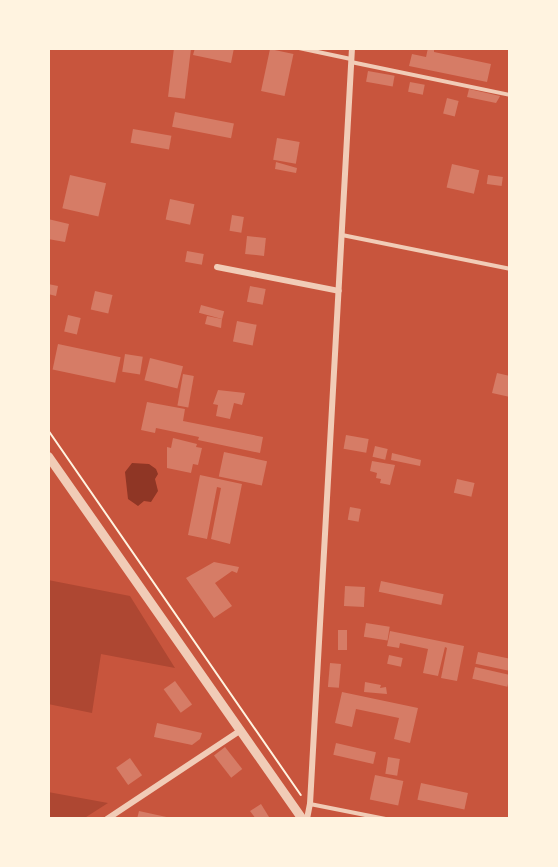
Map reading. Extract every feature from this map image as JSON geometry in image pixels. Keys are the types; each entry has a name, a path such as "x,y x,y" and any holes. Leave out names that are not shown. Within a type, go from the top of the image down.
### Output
{"street":[{"path":"307,819 310,806 352,48"},
{"path":"217,267 339,291"},
{"path":"48,456 302,819"},
{"path":"107,819 241,730"}],"lane":[{"path":"299,48 510,95"},
{"path":"342,235 510,269"},
{"path":"310,806 386,819"}],"path":[{"path":"48,430 310,806"}],"shaded area":[{"path":"132,463 149,464 156,469 158,474 155,479 158,491 151,502 144,501 138,506 128,499 125,472"},
{"path":"48,580 130,596 175,668 101,654 92,713 48,704"},
{"path":"48,792 108,803 83,819 48,819"}],"building":[{"path":"174,48 191,50 185,99 168,97"},
{"path":"195,48 234,48 231,63 193,55"},
{"path":"428,48 434,48 434,52 491,64 487,82 409,66 412,54 426,57"},
{"path":"270,49 293,54 285,96 261,91"},
{"path":"368,71 395,76 393,87 366,82"},
{"path":"410,82 425,85 423,95 408,92"},
{"path":"469,89 500,96 496,103 467,97"},
{"path":"447,98 459,101 455,116 443,114"},
{"path":"175,112 234,123 231,138 172,127"},
{"path":"133,129 171,136 169,150 131,143"},
{"path":"277,138 300,142 296,164 273,160"},
{"path":"276,162 297,168 296,173 275,169"},
{"path":"452,164 479,170 474,194 447,187"},
{"path":"70,175 106,183 98,216 62,208"},
{"path":"488,175 503,177 502,186 487,184"},
{"path":"170,199 194,204 190,225 166,220"},
{"path":"232,215 244,217 241,233 229,231"},
{"path":"48,219 69,224 65,242 48,239"},
{"path":"247,236 266,238 264,256 245,254"},
{"path":"187,251 204,254 202,265 185,262"},
{"path":"48,284 58,286 56,296 48,294"},
{"path":"250,286 266,289 263,305 247,302"},
{"path":"95,291 113,295 108,314 91,310"},
{"path":"201,305 224,311 222,319 199,313"},
{"path":"68,315 81,318 77,334 64,332"},
{"path":"207,316 222,319 221,328 205,324"},
{"path":"237,321 257,325 253,345 233,342"},
{"path":"58,344 121,357 115,383 53,369"},
{"path":"125,354 143,357 140,375 122,372"},
{"path":"150,358 183,366 177,389 144,380"},
{"path":"497,373 510,376 510,397 492,393"},
{"path":"183,374 194,376 188,407 177,406"},
{"path":"218,390 245,393 242,405 234,403 230,419 216,416 218,405 213,404"},
{"path":"147,402 185,409 183,421 263,437 260,453 198,440 199,437 156,428 155,433 141,430"},
{"path":"346,435 369,439 366,453 344,449"},
{"path":"173,438 197,444 196,447 202,448 198,465 193,464 191,473 167,468 167,447 171,448"},
{"path":"375,446 388,449 385,460 373,457"},
{"path":"224,452 267,461 262,486 219,476"},
{"path":"392,453 421,460 420,466 391,460"},
{"path":"372,461 395,465 390,485 380,483 381,479 376,478 377,473 370,471"},
{"path":"200,475 242,484 230,544 211,539 221,488 217,487 207,539 188,535"},
{"path":"457,479 475,483 471,497 454,493"},
{"path":"350,507 361,509 359,522 348,520"},
{"path":"214,562 239,567 237,573 232,571 215,583 232,606 214,618 186,578"},
{"path":"381,581 444,594 441,605 379,592"},
{"path":"345,586 365,587 364,607 344,606"},
{"path":"366,623 390,627 388,641 364,637"},
{"path":"338,630 347,630 347,650 338,650"},
{"path":"390,631 464,646 457,681 441,678 447,648 445,647 438,676 423,673 428,649 400,643 399,648 387,646"},
{"path":"478,652 510,659 508,671 476,664"},
{"path":"389,655 403,658 401,667 387,664"},
{"path":"330,663 341,664 339,688 328,687"},
{"path":"475,667 510,675 507,687 472,679"},
{"path":"175,681 192,704 181,713 164,689"},
{"path":"365,682 381,685 380,688 386,687 387,694 364,692"},
{"path":"342,692 418,708 410,743 394,739 399,718 356,709 352,727 335,723"},
{"path":"157,723 202,733 200,739 192,745 154,737"},
{"path":"336,743 376,752 373,764 333,755"},
{"path":"225,747 242,769 231,778 214,756"},
{"path":"388,757 400,759 397,776 385,774"},
{"path":"130,758 142,775 128,785 116,768"},
{"path":"375,775 403,781 398,805 370,799"},
{"path":"421,783 468,793 464,810 417,800"},
{"path":"261,804 269,817 256,819 250,811"},
{"path":"139,811 171,818 171,819 137,819"}]}
